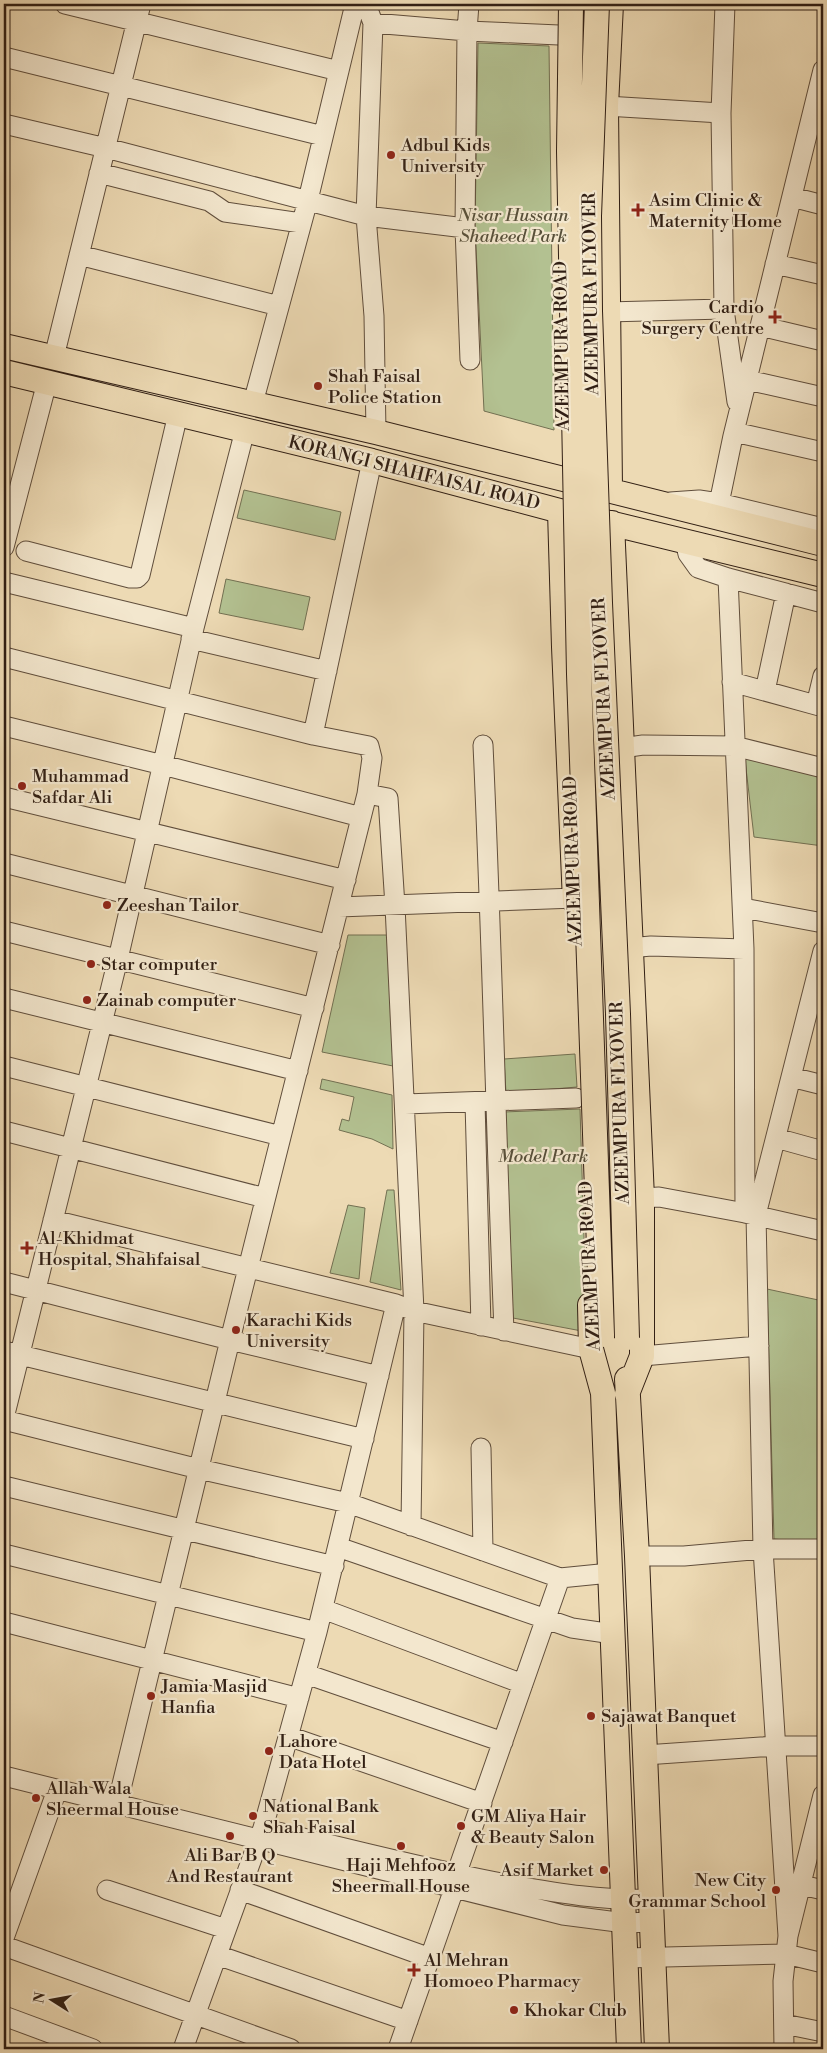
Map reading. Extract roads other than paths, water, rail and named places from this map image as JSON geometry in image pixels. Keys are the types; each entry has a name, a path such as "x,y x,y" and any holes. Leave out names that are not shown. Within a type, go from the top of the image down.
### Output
{"main road":[{"name":"AZEEMPURA ROAD","path":"561,4 558,173 565,435 562,478"},
{"name":"AZEEMPURA FLYOVER","path":"571,4 569,151 578,655 597,1342 603,1393 610,1573"},
{"name":"AZEEMPURA FLYOVER","path":"597,4 589,216 590,311 600,603 635,1347 627,1394 637,1556"},
{"path":"610,489 606,106 611,4"},
{"name":"KORANGI SHAHFAISAL ROAD","path":"4,346 376,432 662,502 718,510 823,544"},
{"name":"KORANGI SHAHFAISAL ROAD","path":"4,372 372,461 560,511 612,534 685,541 823,575"},
{"path":"565,435 608,441"},
{"name":"AZEEMPURA ROAD","path":"560,511 560,551 575,898 597,1342"},
{"path":"560,551 612,534 629,948 642,1198 635,1347"},
{"path":"637,1556 657,2049"},
{"path":"610,1573 630,2049"}],"street":[{"path":"65,4 139,12 339,71"},
{"path":"469,4 465,228 470,360"},
{"path":"725,4 721,113 724,309 739,413"},
{"path":"253,403 308,200 353,5 373,22 467,32 560,35"},
{"path":"54,357 139,12"},
{"path":"373,22 366,216 374,316 376,432"},
{"path":"4,57 323,136"},
{"path":"823,74 815,141 792,197 734,432 718,510 823,528"},
{"path":"606,106 721,113"},
{"path":"4,124 106,148 366,216 465,228"},
{"path":"100,173 210,201 226,212 301,223"},
{"path":"792,197 823,204"},
{"path":"79,255 279,306"},
{"path":"776,264 823,275"},
{"path":"607,312 724,309"},
{"path":"760,326 823,341"},
{"path":"747,380 823,397"},
{"path":"4,547 47,382"},
{"path":"26,552 130,578 137,578 140,575 178,414"},
{"path":"245,430 192,634 118,959 36,1289 12,1353 4,1419 199,1469 348,1503 560,1578 610,1573"},
{"path":"734,432 823,452"},
{"path":"313,736 372,461"},
{"path":"685,541 688,554 698,568 728,578 823,603"},
{"path":"728,578 734,746 743,908 751,1214 759,1346 763,1549 787,1945"},
{"path":"4,582 327,671"},
{"path":"764,690 786,593"},
{"path":"4,657 313,736 369,746 372,752 367,794 230,1340 119,1799"},
{"path":"732,682 820,706 823,676"},
{"path":"4,726 361,817"},
{"path":"483,745 504,1331"},
{"path":"622,748 642,745 734,746 823,768"},
{"path":"367,794 388,798 396,906 414,1310 411,1526"},
{"path":"4,797 346,880"},
{"path":"4,863 330,945"},
{"path":"339,907 575,898"},
{"path":"743,908 823,923"},
{"path":"4,931 314,1008"},
{"path":"629,948 651,946 744,949"},
{"path":"751,1214 776,1138 791,1077 816,1014 823,952"},
{"path":"4,998 298,1071"},
{"path":"4,1066 281,1136"},
{"path":"791,1077 823,1085"},
{"path":"405,1104 576,1098"},
{"path":"475,1102 481,1326"},
{"path":"4,1131 266,1198"},
{"path":"776,1138 823,1151"},
{"path":"642,1198 659,1197 751,1214 823,1231"},
{"path":"53,1220 481,1326 504,1331 597,1342"},
{"path":"4,1282 379,1376"},
{"path":"182,2049 260,1834 306,1674 334,1566 396,1304"},
{"path":"635,1347 759,1346"},
{"path":"12,1353 364,1439"},
{"path":"481,1448 483,1551"},
{"path":"4,1486 334,1566"},
{"path":"338,1547 572,1628 613,1634"},
{"path":"637,1556 684,1556 763,1549 823,1549"},
{"path":"4,1554 317,1632"},
{"path":"398,2049 560,1578"},
{"path":"323,1609 523,1684"},
{"path":"4,1622 299,1698"},
{"path":"306,1674 503,1742"},
{"path":"288,1736 482,1803"},
{"path":"645,1756 775,1746 823,1746"},
{"path":"4,1764 119,1799 455,1882 563,1915 651,1910"},
{"path":"4,1776 57,1790 119,1799"},
{"path":"4,1938 57,1790"},
{"path":"784,2049 783,1980 787,1945 820,1823 823,1795"},
{"path":"802,1885 823,1890"},
{"path":"107,1890 226,1929"},
{"path":"240,1890 430,1958"},
{"path":"626,1958 787,1945 823,1962"},
{"path":"4,1946 291,2049"},
{"path":"216,1955 408,2021"},
{"path":"4,2016 93,2049"},
{"path":"784,2024 823,2032"}],"place":[{"name":"Adbul Kids University","path":"391,155"},
{"name":"Asim Clinic & Maternity Home","path":"638,210"},
{"name":"Cardio Surgery Centre","path":"775,317"},
{"name":"Shah Faisal Police Station","path":"318,386"},
{"name":"Muhammad Safdar Ali","path":"22,786"},
{"name":"Zeeshan Tailor","path":"107,905"},
{"name":"Star computer","path":"91,964"},
{"name":"Zainab computer","path":"87,1000"},
{"name":"Al-Khidmat Hospital, Shahfaisal","path":"27,1248"},
{"name":"Karachi Kids University","path":"236,1330"},
{"name":"Jamia Masjid Hanfia","path":"151,1696"},
{"name":"Sajawat Banquet","path":"591,1716"},
{"name":"Lahore Data Hotel","path":"269,1751"},
{"name":"Allah Wala Sheermal House","path":"36,1798"},
{"name":"National Bank Shah Faisal","path":"253,1816"},
{"name":"GM Aliya Hair & Beauty Salon","path":"461,1826"},
{"name":"Ali Bar B Q And Restaurant","path":"230,1836"},
{"name":"Haji Mehfooz Sheermall House","path":"401,1846"},
{"name":"Asif Market","path":"604,1870"},
{"name":"New City Grammar School","path":"776,1890"},
{"name":"Al Mehran Homoeo Pharmacy","path":"414,1970"},
{"name":"Khokar Club","path":"514,2010"}],"park label":[{"name":"Nisar Hussain Shaheed Park","path":"513,225"},
{"name":"Model Park","path":"543,1156"}]}
